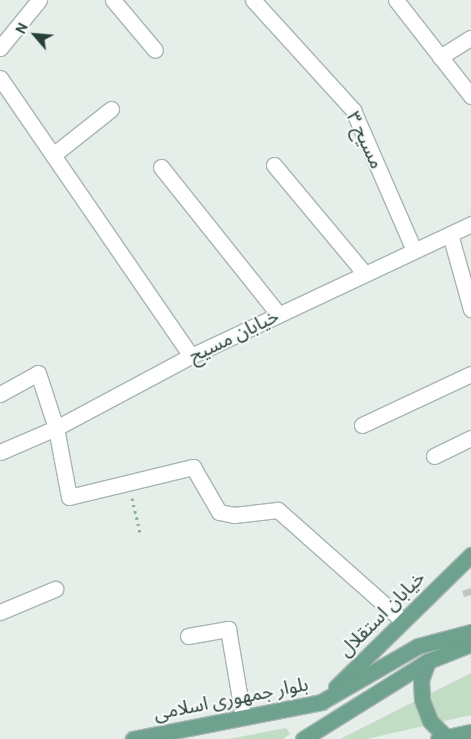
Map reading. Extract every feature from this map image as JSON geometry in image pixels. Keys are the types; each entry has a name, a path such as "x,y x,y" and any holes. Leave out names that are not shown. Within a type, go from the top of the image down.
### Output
{"main road":[{"name":"خیابان استقلال","path":"321,702 471,555"},
{"name":"بلوار جمهوری اسلامی","path":"133,739 321,702 418,646 471,632"},
{"path":"303,739 428,661 471,644"},
{"path":"428,661 421,680 422,700 430,721 442,738 471,732"}],"street":[{"path":"0,48 39,0"},
{"path":"113,0 155,50"},
{"name":"مسیح ۳","path":"253,0 353,110 414,250"},
{"path":"396,0 471,96"},
{"path":"440,56 471,38"},
{"path":"0,78 191,356"},
{"path":"53,155 111,109"},
{"path":"274,165 365,274"},
{"path":"160,167 279,315"},
{"name":"خیابان مسیح","path":"0,452 56,428 191,356 471,224"},
{"path":"450,234 471,309"},
{"path":"0,394 38,373 56,428 69,497 193,467 219,512 234,515 278,510 403,620"},
{"path":"362,425 471,374"},
{"path":"434,456 471,438"},
{"path":"0,612 55,589"},
{"path":"188,636 228,629 243,718"}],"path":[{"path":"129,483 140,532"}],"green space":[{"path":"471,673 471,715 367,739 340,739"},
{"path":"286,728 290,734 283,739 228,739"}],"building":[{"path":"471,588 471,595 464,597 462,591"}]}
